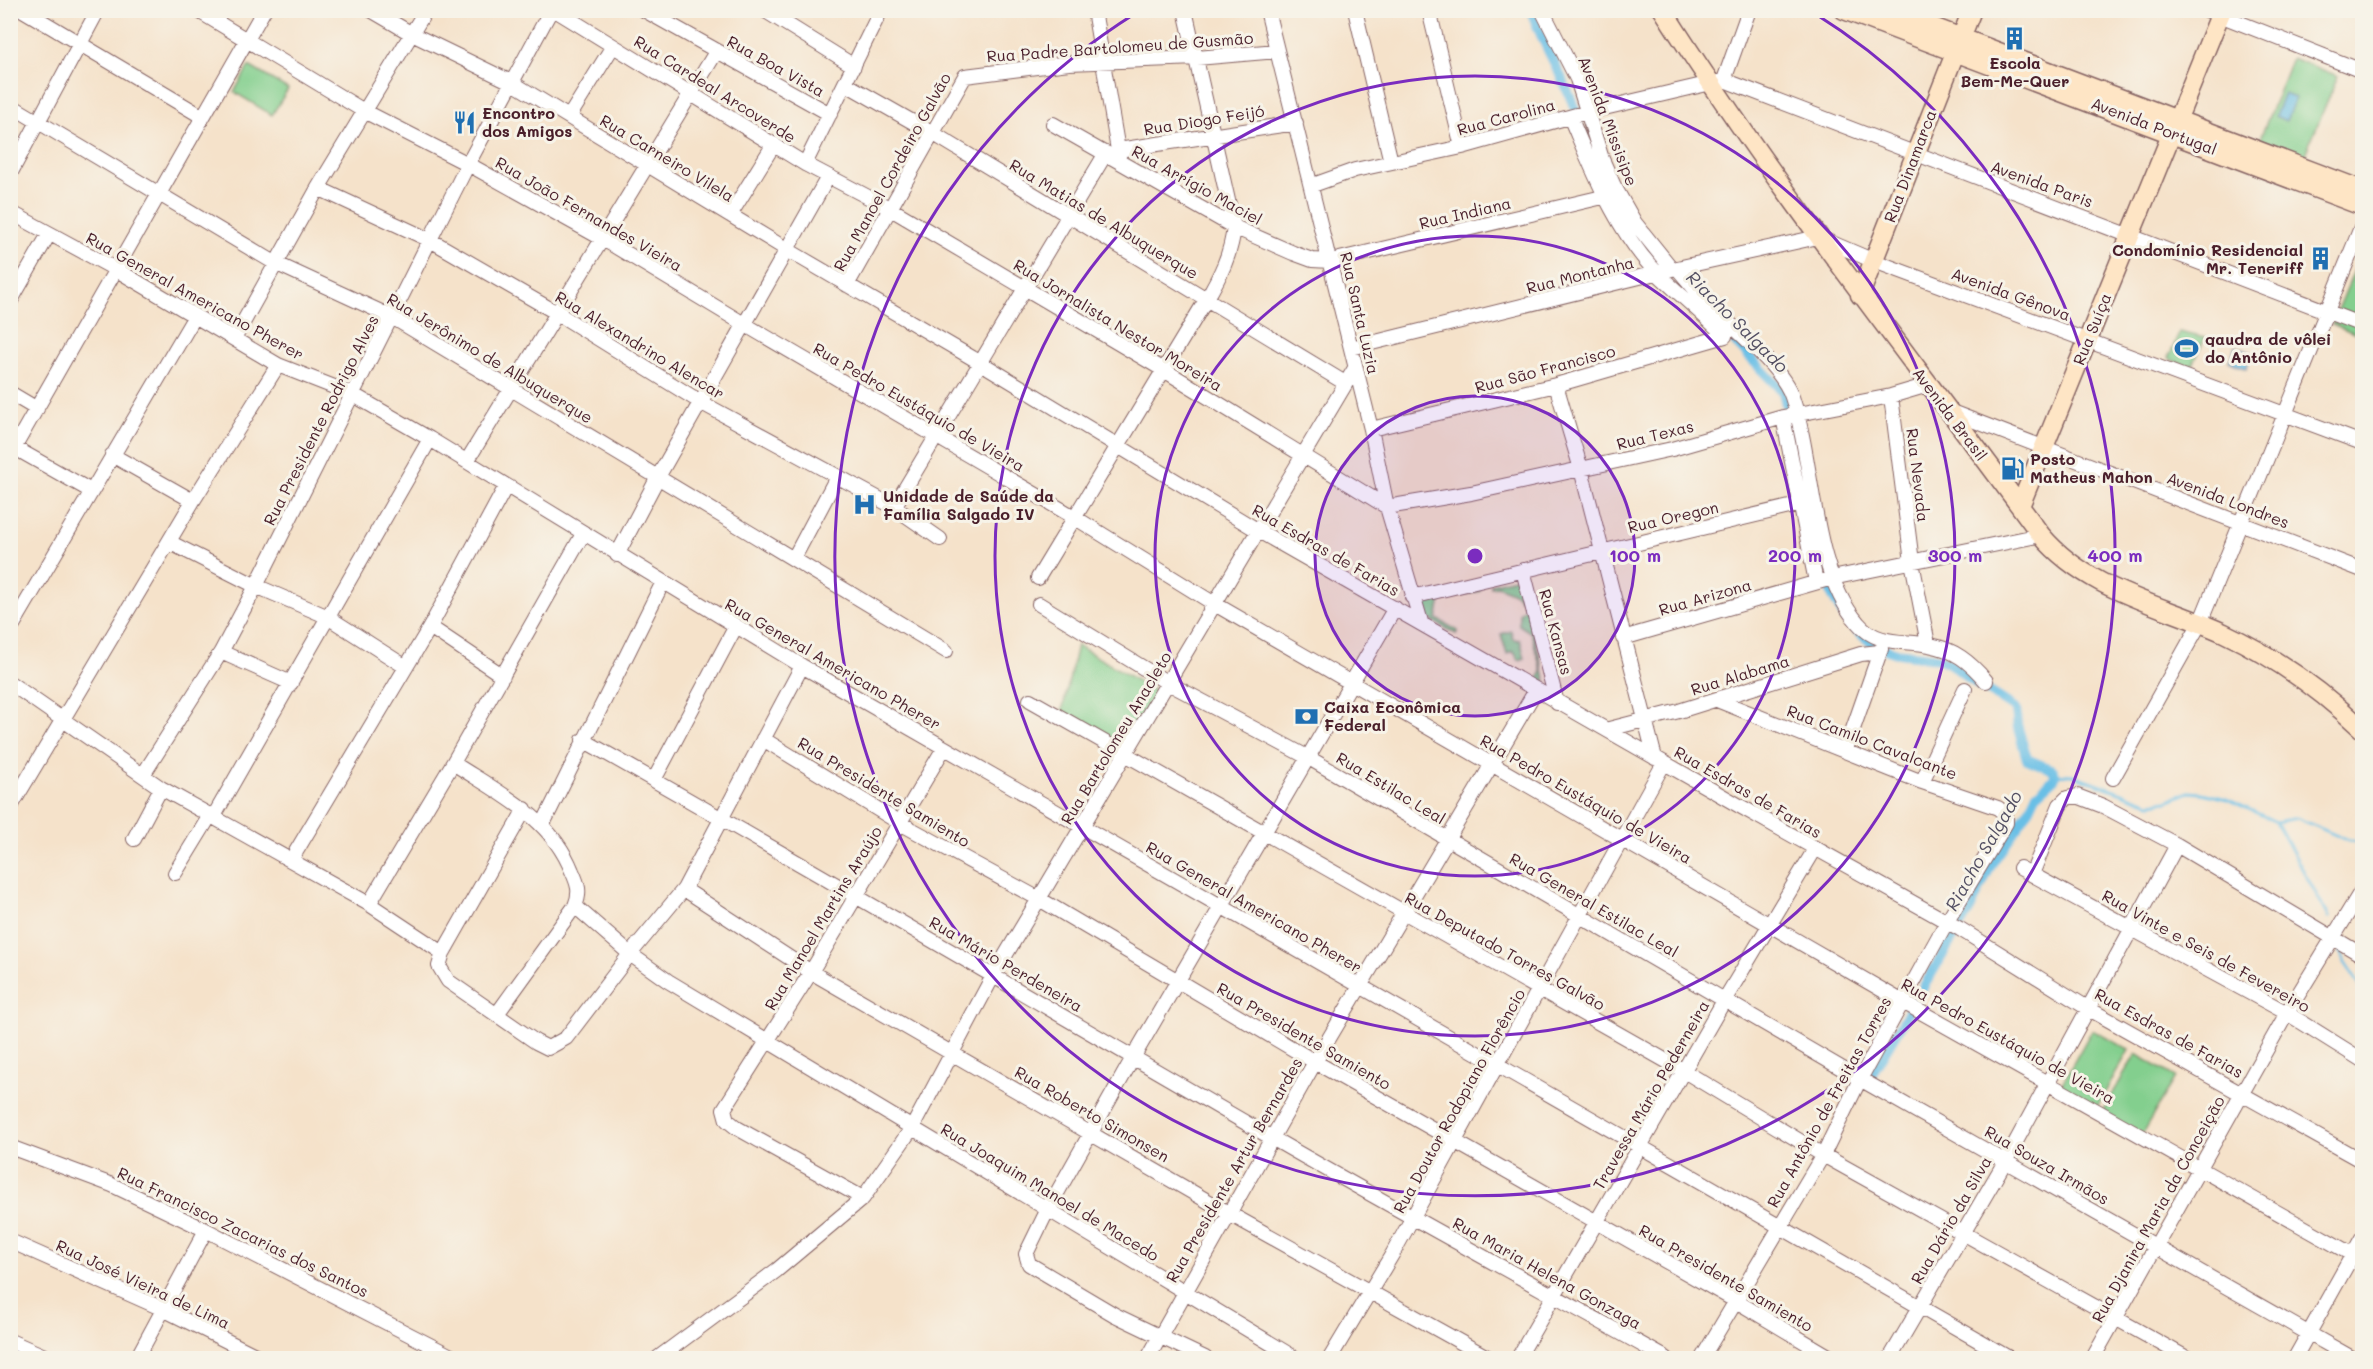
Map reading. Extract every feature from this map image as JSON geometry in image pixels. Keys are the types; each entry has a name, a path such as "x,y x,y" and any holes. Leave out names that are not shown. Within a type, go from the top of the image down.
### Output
{"street":[{"path":"23,10 203,117"},
{"path":"11,173 98,10"},
{"name":"Rua João Fernandes Vieira","path":"197,10 364,111 468,164 603,238 744,324"},
{"path":"91,491 13,452 264,10"},
{"name":"Rua Carneiro Vilela","path":"371,10 412,34 511,82 786,249 981,363"},
{"path":"234,339 318,188 426,10"},
{"name":"Rua Cardeal Arcoverde","path":"553,10 828,177"},
{"name":"Rua Presidente Rodrigo Alves","path":"143,775 220,652 256,586 352,394 432,242 468,164 511,82 553,10"},
{"name":"Rua Boa Vista","path":"644,10 830,114"},
{"path":"764,10 854,66"},
{"path":"805,164 881,10"},
{"path":"894,507 1068,217 1115,155 1104,61 1094,10"},
{"path":"1038,578 1226,266 1234,226 1185,10"},
{"name":"Rua Santa Luzia","path":"1267,10 1313,185 1371,429 1387,507 1421,622"},
{"path":"1355,10 1391,162"},
{"path":"1429,10 1462,147"},
{"name":"Avenida Missisipe","path":"1542,10 1577,79 1579,114 1607,196 1629,235 1756,349 1786,386 1788,416 1802,504 1824,580"},
{"name":"Avenida Brasil","path":"1663,10 1716,81 1818,237 1860,295 2042,535 2067,562 2115,590 2200,622 2266,654 2330,701 2362,729"},
{"path":"1716,81 1749,10"},
{"name":"Avenida Portugal","path":"1844,10 1958,44 2176,127 2362,190"},
{"name":"Avenida Portugal","path":"1888,10 1958,44"},
{"name":"Rua Dinamarca","path":"1860,295 1972,10"},
{"path":"2216,12 2362,70"},
{"name":"Rua Suíça","path":"2020,506 2045,448 2086,339 2176,127 2216,12"},
{"path":"569,117 613,46"},
{"name":"Rua Padre Bartolomeu de Gusmão","path":"965,76 1104,61 1197,58 1277,51"},
{"path":"467,461 716,52"},
{"name":"Rua Manoel Cordeiro Galvão","path":"847,285 965,76"},
{"name":"Rua Carolina","path":"1313,185 1355,170 1462,147 1579,114 1716,81"},
{"name":"Avenida Paris","path":"1716,81 2131,235 2362,325"},
{"name":"Rua Matias de Albuquerque","path":"846,84 934,134 1345,383"},
{"name":"Rua Jerônimo de Albuquerque","path":"10,105 275,262 392,317 946,651"},
{"name":"Avenida Missisipe","path":"1579,114 1619,195 1667,270 1725,336"},
{"name":"Rua Diogo Feijó","path":"1115,155 1296,123"},
{"name":"Rua Arrígio Maciel","path":"1053,124 1115,155 1234,226 1312,260 1331,261"},
{"name":"Avenida Portugal","path":"2176,127 2362,206"},
{"path":"730,215 774,144"},
{"path":"617,555 658,477 828,177"},
{"name":"Rua Jornalista Nestor Moreira","path":"828,177 891,209 1164,370 1387,507"},
{"name":"Rua Alexandrino Alencar","path":"318,188 432,242 557,313 702,403 894,507 940,539"},
{"name":"Rua Indiana","path":"1331,261 1607,196"},
{"name":"Rua General Americano Pherer","path":"10,212 117,270 278,365 352,394 467,461 617,555 802,666 2009,1359"},
{"path":"2113,778 2200,622 2362,225"},
{"path":"10,302 49,234"},
{"name":"Avenida Gênova","path":"1818,237 1874,261 2362,444"},
{"name":"Rua Montanha","path":"1351,348 1667,270 1818,237"},
{"path":"10,630 195,316"},
{"name":"Rua Pedro Eustáquio de Vieira","path":"744,324 1074,517 1213,603 1909,1005 2358,1257"},
{"name":"Rua São Francisco","path":"1371,429 1556,385 1725,336"},
{"name":"Rua Esdras de Farias","path":"981,363 1257,530 1421,622 1557,703 1609,729 1953,926 2089,1009 2362,1161"},
{"path":"10,808 193,501 278,365"},
{"name":"Rua Bartolomeu Anacleto","path":"658,1359 777,1270 863,1198 912,1128 993,976 1041,900 1213,603 1355,368"},
{"path":"1556,385 1581,469 1645,720 1660,760"},
{"name":"Rua Texas","path":"1387,507 1471,493 1672,449 1788,416 1891,396 1928,385"},
{"path":"10,393 37,409"},
{"name":"Rua Nevada","path":"1891,396 1912,562 1928,644"},
{"name":"Avenida Londres","path":"1947,410 2362,570"},
{"name":"Avenida Missisipe","path":"1788,416 1824,580"},
{"path":"175,873 291,683 326,616 430,439"},
{"path":"112,455 193,501"},
{"path":"794,558 837,477"},
{"path":"291,860 430,627 506,486"},
{"name":"Rua Oregon","path":"1412,597 1802,504"},
{"path":"369,904 453,763 583,534"},
{"name":"Rua Arizona","path":"1623,638 1824,580 2042,535"},
{"path":"169,542 256,586 326,616 406,667"},
{"name":"Rua Kansas","path":"1523,570 1557,703"},
{"path":"1824,580 1867,632 1895,643 1928,644 1967,660 1986,681"},
{"path":"543,824 663,582"},
{"name":"Rua Estilac Leal","path":"1039,604 1168,682 1309,758 1446,840"},
{"path":"1204,1359 1043,1274 1029,1264 1026,1254 1048,1209 1134,1056 1395,608"},
{"path":"654,780 736,626"},
{"path":"430,627 503,676"},
{"name":"Rua Alabama","path":"1609,729 1717,700 1861,654 1880,651 1846,749"},
{"path":"220,652 291,683"},
{"path":"525,809 443,953 439,966 440,972 536,1042 548,1047 566,1038 630,954 684,889 802,666"},
{"path":"10,684 161,788 369,904 443,953"},
{"path":"1922,782 1965,689"},
{"name":"Rua Presidente Artur Bernardes","path":"1148,1359 1183,1293 1315,1062 1536,690"},
{"name":"Rua Deputado Torres Galvão","path":"1030,700 1684,1071 1822,1155 2187,1359"},
{"name":"Rua Camilo Cavalcante","path":"1717,700 1846,749 1922,782 1998,808 2006,815 2006,823"},
{"name":"Rua Presidente Samiento","path":"763,739 900,823 1041,900 1315,1062 1736,1301 1832,1359"},
{"name":"Rua Mário Perdeneira","path":"583,740 857,894 993,976 1413,1217"},
{"name":"Rua Manoel Martins Araújo","path":"863,1198 737,1128 724,1114 726,1103 811,972 944,748"},
{"name":"Rua Doutor Rodopiano Florêncio","path":"1330,1359 1372,1292 1454,1141 1624,840 1660,760"},
{"path":"453,763 525,809 543,824 559,844 577,882 579,897 575,906 497,1014"},
{"path":"134,839 161,788"},
{"name":"Rua Vinte e Seis de Fevereiro","path":"2177,845 2103,806 2072,796 2060,805 2026,871 2287,1013 2362,1060"},
{"name":"Rua Antônio de Freitas Torres","path":"1702,1359 1822,1155 1860,1079 1909,1005 2006,823"},
{"name":"Rua General Estilac Leal","path":"1446,840 1725,999"},
{"path":"2177,845 2362,955"},
{"name":"Rua Dário da Silva","path":"1890,1359 2006,1160 2177,845"},
{"name":"Travessa Mário Pederneira","path":"1518,1359 1725,999 1815,849"},
{"name":"Rua Roberto Simonsen","path":"684,889 811,972 1230,1214 1489,1359"},
{"name":"Rua Djanira Maria da Conceição","path":"2093,1359 2287,1013 2362,890"},
{"name":"Rua Joaquim Manoel de Macedo","path":"575,906 630,954 766,1042 1295,1359"},
{"name":"Rua Souza Irmãos","path":"1725,999 1860,1079 2006,1160 2352,1359"},
{"name":"Rua Francisco Zacarias dos Santos","path":"10,1147 112,1185 206,1230 455,1359"},
{"name":"Rua Maria Helena Gonzaga","path":"1413,1217 1666,1359"},
{"path":"137,1359 206,1230"},
{"path":"2295,1359 2358,1257 2362,1238"},
{"name":"Rua José Vieira de Lima","path":"10,1241 163,1309 261,1359"},
{"path":"10,1341 49,1359"}],"green space":[{"path":"2292,58 2338,76 2300,166 2256,149"},
{"path":"249,66 288,89 272,115 234,92"},
{"path":"2362,252 2362,336 2332,324"},
{"name":"qaudra de vôlei do Antônio","path":"2180,332 2205,338 2191,369 2168,358"},
{"path":"1519,577 1524,597 1519,599 1518,595 1498,586 1491,587 1491,584"},
{"path":"1479,587 1480,591 1441,600 1437,619 1458,631 1456,634 1427,618 1419,601"},
{"path":"1527,606 1546,683 1537,680 1542,672 1531,633 1519,625 1519,613"},
{"path":"1511,631 1513,639 1520,640 1525,658 1519,660 1513,651 1507,654 1501,634"},
{"path":"1077,645 1158,693 1122,748 1062,712"},
{"path":"2092,1030 2129,1050 2097,1107 2060,1087"},
{"path":"2136,1054 2175,1077 2140,1138 2100,1115"}],"water":[{"path":"2284,94 2295,98 2286,121 2275,116"},
{"path":"2236,346 2252,353 2246,369 2229,361"}],"waterway":[{"name":"Riacho Salgado","path":"1531,10 1579,120"},
{"name":"Riacho Salgado","path":"1721,327 1783,392 1791,424"},
{"name":"Riacho Salgado","path":"1797,453 1806,494"},
{"name":"Riacho Salgado","path":"1817,547 1826,581 1841,612 1851,625 1877,645 1894,652 1945,661 2016,709 2018,728 2027,759 2053,770 2055,774 2054,779 2036,795 2029,810 1992,863 1970,909 1868,1080"},
{"path":"2055,774 2073,775 2150,803 2167,801 2189,792 2202,793 2227,799 2276,822 2297,818 2349,841 2362,842"},
{"path":"2276,822 2329,917"},
{"path":"2340,948 2344,961 2362,988"}],"place":[{"name":"Escola Bem-Me-Quer","path":"2015,38"},
{"name":"Encontro dos Amigos","path":"464,122"},
{"name":"Condomínio Residencial Mr. Teneriff","path":"2321,259"},
{"name":"qaudra de vôlei do Antônio","path":"2187,348"},
{"name":"Posto Matheus Mahon","path":"2012,468"},
{"name":"Unidade de Saúde da Família Salgado IV","path":"865,505"},
{"name":"Caixa Econômica Federal","path":"1306,716"}]}
